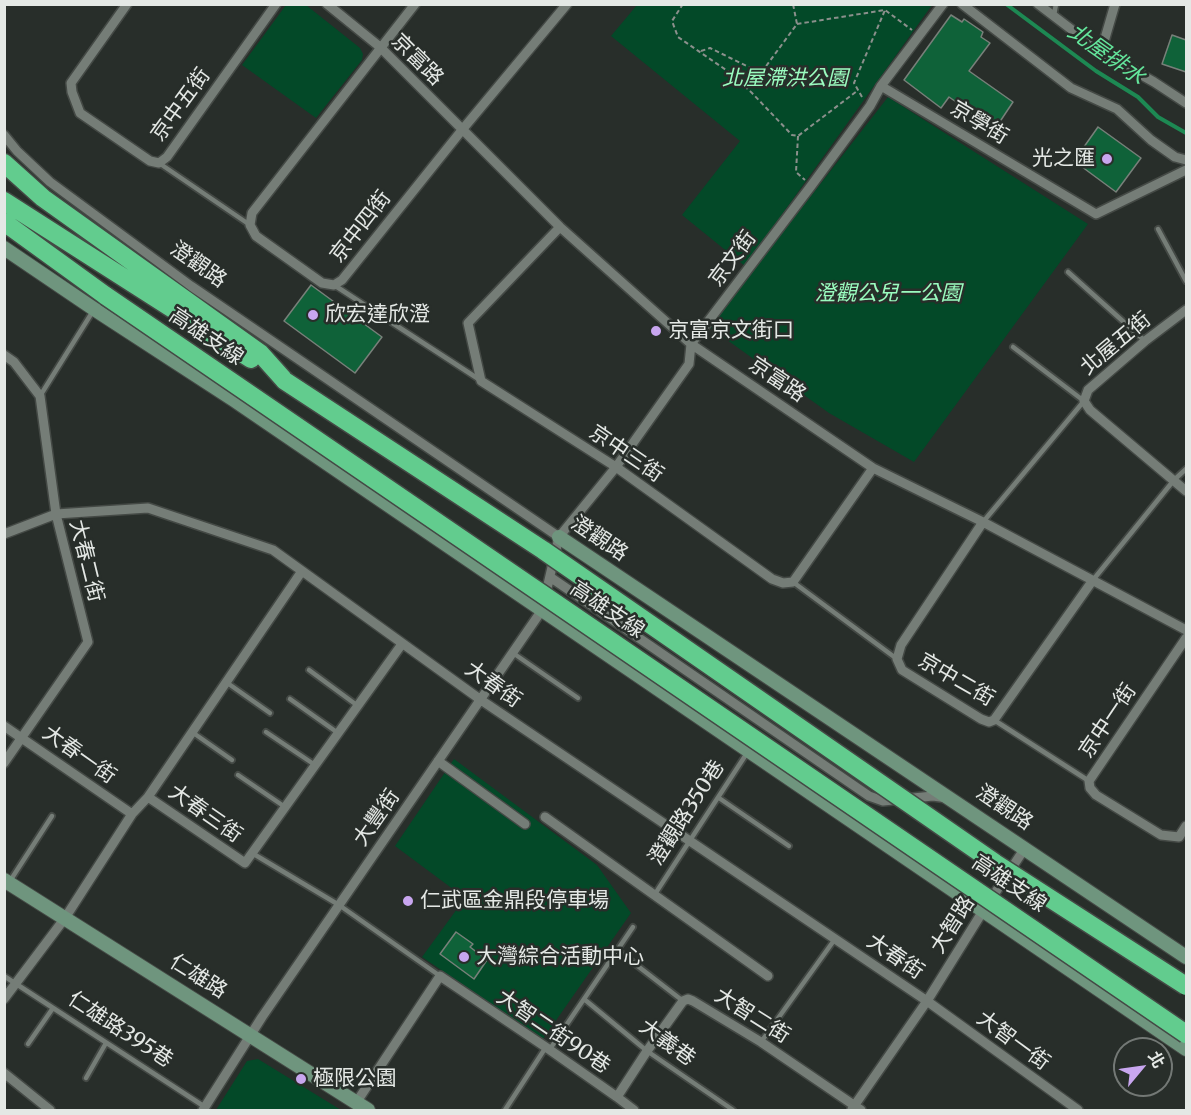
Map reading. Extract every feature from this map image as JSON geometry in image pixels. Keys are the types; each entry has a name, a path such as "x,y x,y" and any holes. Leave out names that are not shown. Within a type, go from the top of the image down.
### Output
{"highway":[{"path":"4,164 43,198 260,353 285,381"},
{"name":"高雄支線","path":"4,201 543,550 995,863 1186,986"},
{"name":"高雄支線","path":"4,222 100,303 1186,1034"},
{"path":"4,235 100,303"}],"street":[{"name":"京中五街","path":"127,4 71,83 72,92 80,113 150,161 159,163 166,157 276,4"},
{"name":"京富路","path":"327,4 380,47 561,227 691,344 873,468 983,522 1186,630"},
{"path":"250,225 252,213 416,4"},
{"name":"京中四街","path":"250,225 256,236 322,283 334,285 342,280 567,4"},
{"name":"京文街","path":"559,537 616,467 689,364 691,344 811,186 870,106 881,86 943,4"},
{"path":"962,4 1071,88 1117,109 1151,140 1175,157 1186,160"},
{"path":"1038,4 1101,52 1186,103"},
{"path":"1101,52 1115,4"},
{"name":"京學街","path":"881,86 1096,214 1186,170"},
{"name":"澄觀路","path":"4,135 17,151 50,182 191,286 559,537 1186,957"},
{"path":"481,381 468,323 561,227"},
{"path":"4,248 100,303 234,400 1186,1049"},
{"name":"北屋五街","path":"1186,310 1145,341 1088,390 1084,401 1090,411 1186,491"},
{"name":"大春二街","path":"4,355 14,362 40,396 56,514 88,642 4,763"},
{"name":"京中三街","path":"481,381 616,467 772,579 783,583 793,582"},
{"path":"793,582 873,468"},
{"name":"大春街","path":"4,534 56,514 148,508 273,550 481,700 927,1001"},
{"name":"京中二街","path":"983,522 901,645 897,659 902,670 981,720 989,722 994,720 1093,580"},
{"name":"大豐街","path":"204,1109 339,905 542,610 559,537"},
{"name":"大春三街","path":"302,571 148,796 244,863 402,644"},
{"path":"550,577 869,796 883,801 933,796 952,799"},
{"name":"京中一街","path":"1186,638 1089,781 1090,788 1096,795 1161,835 1179,837 1186,826"},
{"name":"大春一街","path":"4,726 132,814"},
{"path":"438,761 525,824"},
{"path":"4,999 65,918 132,814 148,796"},
{"name":"澄觀路350巷","path":"545,817 768,976"},
{"name":"大智路","path":"855,1109 1025,848"},
{"name":"仁雄路","path":"6,882 368,1110"},
{"path":"356,1103 440,976"},
{"name":"大智二街90巷","path":"440,976 617,1097"},
{"name":"大智二街","path":"617,1097 683,1001 688,999 761,1042 855,1109"},
{"name":"大智一街","path":"927,1001 1078,1110"},
{"path":"4,1073 50,1110"},
{"path":"617,1097 634,1110"}],"lane":[{"path":"1053,17 1056,4"},
{"path":"159,163 250,225"},
{"path":"1158,230 1186,281"},
{"path":"1068,273 1145,341"},
{"path":"334,285 481,381"},
{"path":"40,396 100,303"},
{"path":"983,522 1084,401 1013,347"},
{"path":"1093,580 1174,480 1186,469"},
{"path":"793,582 897,659"},
{"path":"513,652 578,698"},
{"path":"309,670 358,706"},
{"path":"226,682 270,713"},
{"path":"290,699 338,733"},
{"path":"994,720 1089,781"},
{"path":"192,732 232,760"},
{"path":"266,732 315,765"},
{"name":"澄觀路350巷","path":"655,895 749,751"},
{"path":"238,775 285,807"},
{"path":"719,798 789,846"},
{"path":"6,882 52,816"},
{"path":"252,854 339,905 440,976"},
{"path":"505,1110 633,927"},
{"path":"761,1042 835,939"},
{"path":"617,950 683,1001"},
{"name":"仁雄路395巷","path":"4,976 204,1109"},
{"name":"大義巷","path":"584,999 647,1051 733,1110"},
{"path":"28,1044 53,1008"},
{"path":"86,1078 106,1042"}],"path":[{"path":"683,4 672,21 678,38 729,72 792,135 798,136 857,92"},
{"path":"793,4 797,24"},
{"path":"700,51 710,48 761,73 797,24 885,10 919,35"},
{"path":"870,106 857,92 854,83 885,10"},
{"path":"798,136 796,172 811,186"}],"green space":[{"path":"286,5 306,5 360,48 363,54 362,60 316,118 242,65"},
{"name":"北屋滯洪公園","path":"637,5 932,5 745,266 682,215 740,141 611,36"},
{"name":"澄觀公兒一公園","path":"888,97 1088,224 914,462 829,413 709,327"},
{"path":"454,759 597,865 631,913 543,1039 422,957 465,898 395,846"},
{"path":"258,1059 341,1110 216,1110 247,1061"}],"building":[{"path":"951,15 962,22 964,19 983,32 981,37 990,43 969,71 1013,102 995,129 949,97 941,108 904,80"},
{"path":"1172,35 1186,40 1186,72 1162,64"},
{"name":"光之匯","path":"1098,127 1141,158 1116,192 1074,161"},
{"path":"311,285 382,337 355,373 284,321"},
{"name":"大灣綜合活動中心","path":"456,932 473,944 470,947 487,960 474,979 440,954"}],"waterway":[{"name":"北屋排水","path":"1006,4 1096,71 1138,97 1158,117 1186,133"}],"place":[{"name":"光之匯","path":"1107,159"},
{"name":"欣宏達欣澄","path":"313,315"},
{"name":"京富京文街口","path":"656,331"},
{"name":"仁武區金鼎段停車場","path":"408,901"},
{"name":"大灣綜合活動中心","path":"464,957"},
{"name":"極限公園","path":"301,1079"}]}
